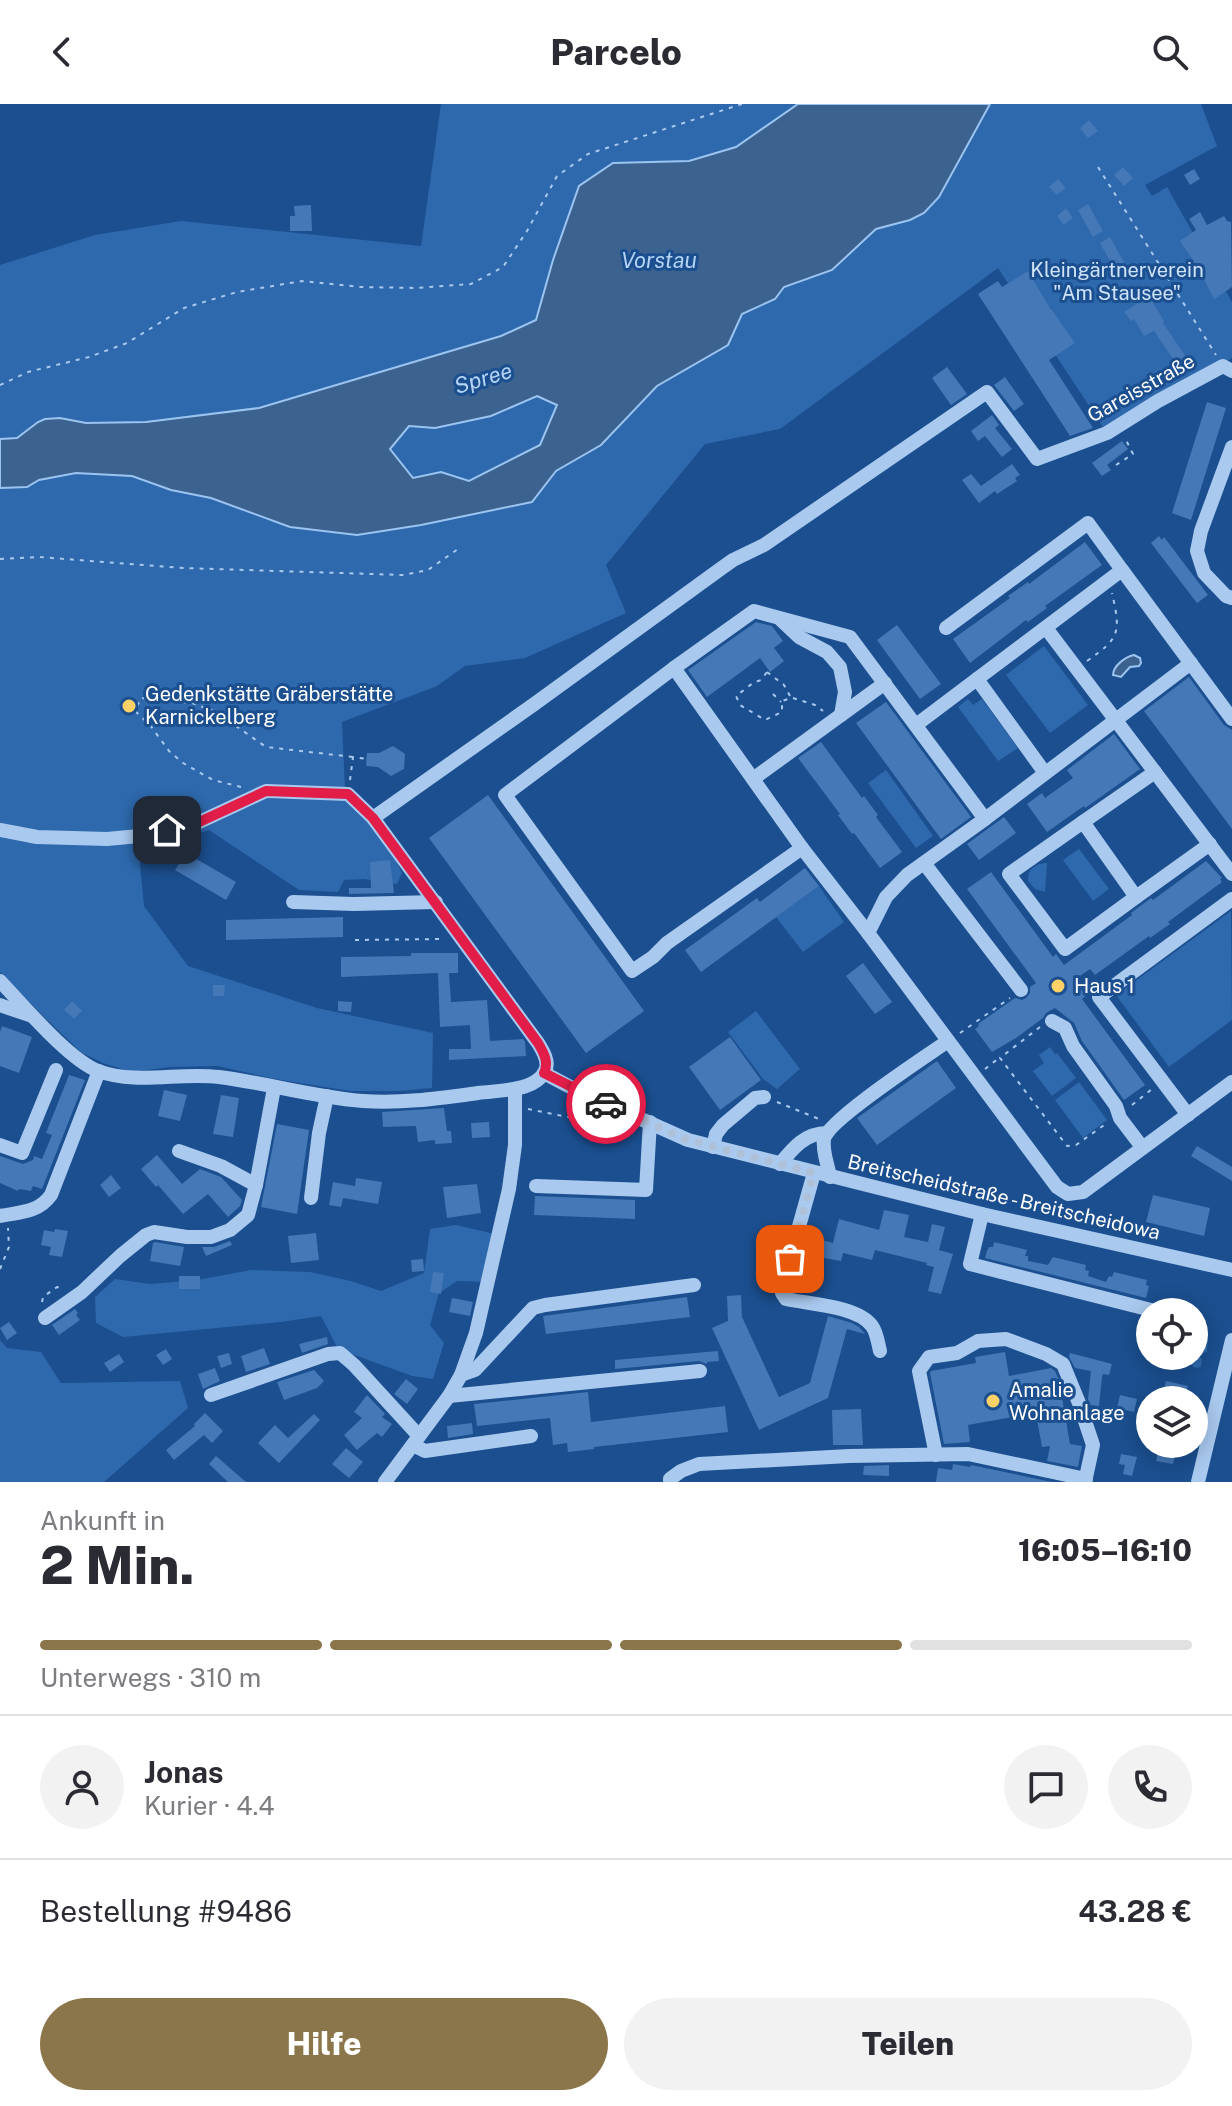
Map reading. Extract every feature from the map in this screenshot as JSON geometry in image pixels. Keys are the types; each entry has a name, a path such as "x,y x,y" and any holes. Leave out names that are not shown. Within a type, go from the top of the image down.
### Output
{"street":[{"name":"Gareisstraße","path":"373,818 726,565 764,545 987,392 1037,459 1107,433 1158,401 1228,368"},
{"path":"1232,447 1201,531 1197,551 1204,573 1226,596 1232,598"},
{"path":"946,628 1088,523 1232,719"},
{"path":"916,725 1122,570"},
{"path":"802,848 632,971 505,795 754,611 850,637 985,819"},
{"path":"778,617 799,637 827,652 840,667 845,692 837,718"},
{"path":"1046,628 1232,874"},
{"path":"868,933 894,886 1191,663"},
{"path":"674,668 802,848 1057,1187 1068,1194 1083,1192 1232,1082"},
{"path":"977,679 1045,773"},
{"path":"753,779 885,683"},
{"path":"1155,772 1009,874 1065,949 1210,844"},
{"path":"0,830 37,837 107,839 139,836 195,824 266,791 348,794 373,818 436,902 538,1043 547,1068 528,1086 515,1089 436,1098 365,1101 218,1077 131,1078 99,1071 79,1061 0,981"},
{"path":"1083,822 1136,897"},
{"path":"924,863 1021,990"},
{"path":"1188,1115 1099,997 1232,899"},
{"path":"293,902 436,902"},
{"path":"0,1005 36,1018"},
{"path":"1052,1021 1065,1028 1073,1046 1142,1147"},
{"path":"830,1177 824,1140 831,1129 948,1041"},
{"path":"0,1145 22,1153 56,1070"},
{"path":"3,1215 37,1209 51,1195 99,1071"},
{"name":"Breitscheidstraße - Breitscheidowa","path":"544,1073 649,1128 688,1140 982,1214 1232,1270"},
{"path":"45,1318 82,1292 146,1235 154,1232 211,1237 230,1230 248,1215 274,1088"},
{"path":"385,1482 449,1396 461,1375 476,1333 509,1189 515,1145 515,1089"},
{"path":"311,1198 327,1096"},
{"path":"713,1147 716,1134 723,1125 755,1098 764,1097"},
{"path":"536,1186 646,1190 649,1128"},
{"path":"780,1164 809,1135 831,1129"},
{"path":"179,1151 221,1166 256,1185"},
{"path":"814,1173 782,1293 786,1299 835,1307 862,1316 872,1326 880,1351"},
{"path":"982,1214 970,1264 1136,1306"},
{"path":"461,1375 475,1370 533,1308 694,1285"},
{"path":"670,1482 681,1471 699,1464 849,1456 936,1455 968,1454 1085,1480 1093,1445 1063,1364 1006,1339 978,1341 957,1353 929,1357 919,1371 936,1455"},
{"path":"1198,1482 1232,1340"},
{"path":"211,1395 328,1354 340,1353 354,1365 425,1451 531,1436"},
{"path":"449,1396 700,1371"}],"path":[{"path":"0,385 28,372 89,357 127,343 184,308 237,292 302,281 361,287 417,288 471,284 503,267 557,176 588,154 742,104"},
{"path":"1098,167 1228,368"},
{"path":"1116,465 1133,454 1119,426"},
{"path":"0,559 39,557 183,568 403,575 428,570 458,549"},
{"path":"1077,669 1109,646 1116,633 1113,597 1108,585"},
{"path":"773,694 782,702 782,712 765,720 740,705 736,696 763,679 767,672 784,685 791,698"},
{"path":"266,791 213,780 183,763 135,711 141,698 192,703 216,712 266,747 367,759"},
{"path":"782,702 799,699 837,718"},
{"path":"350,781 353,757"},
{"path":"355,940 461,938"},
{"path":"948,1041 1021,990"},
{"path":"975,1076 1045,1023 1052,1021"},
{"path":"1000,1058 1067,1146 1072,1147 1162,1081"},
{"path":"764,1097 831,1129"},
{"path":"515,1107 649,1128"},
{"path":"0,1269 9,1242 3,1215"}],"green space":[{"path":"441,104 798,104 736,147 689,161 613,163 579,186 693,217 536,320 501,336 259,408 146,422 85,423 60,418 38,422 17,438 0,439 0,265 95,235 181,221 421,246"},
{"name":"Kleingärtnerverein \"Am Stausee\"","path":"990,104 1201,104 1217,146 1145,185 1152,196 1167,187 1232,302 1232,358 1107,433 998,268 780,429 705,444 606,565 626,613 525,658 465,666 437,686 342,722 345,789 264,786 194,818 264,799 341,798 360,809 387,842 402,873 397,884 364,879 344,880 338,892 299,890 209,830 139,854 144,906 188,966 317,1008 433,1033 432,1088 350,1091 218,1066 131,1072 82,1053 0,972 0,488 27,487 39,480 76,473 132,476 171,490 211,498 290,527 357,535 532,503 556,472 601,445 657,386 728,345 742,314 775,299 783,287 832,270 876,229 924,213 939,197"},
{"path":"537,396 558,404 540,445 468,482 441,472 413,478 390,448 409,426 459,423"},
{"path":"1044,646 1088,705 1050,733 1006,675"},
{"path":"968,699 973,705 982,699 1018,748 998,761 958,707"},
{"path":"886,770 933,836 916,848 868,783"},
{"path":"1079,849 1109,889 1093,901 1063,860"},
{"path":"1047,863 1045,892 1035,889 1028,877 1033,868"},
{"path":"819,886 844,922 803,952 776,917"},
{"path":"1231,911 1232,1020 1169,1067 1116,995"},
{"path":"756,1011 800,1069 777,1089 763,1079 728,1032"},
{"path":"1050,1047 1076,1078 1052,1096 1033,1071 1044,1063 1039,1055"},
{"path":"1079,1082 1107,1120 1083,1138 1055,1100"},
{"path":"456,1225 499,1235 489,1282 457,1281 439,1293 430,1325 444,1343 433,1379 412,1376 338,1349 321,1316 123,1337 96,1323 95,1297 115,1279 150,1284 197,1280 251,1270 310,1272 381,1291 424,1273 430,1229"},
{"path":"0,1340 7,1348 41,1352 61,1383 180,1381 188,1408 104,1482 0,1482"}],"water":[{"name":"Vorstau","path":"798,104 990,104 939,197 924,213 876,229 832,270 784,287 775,299 742,314 728,345 657,386 601,445 556,471 532,502 357,535 290,527 211,498 171,490 132,476 76,473 39,480 27,487 0,488 0,439 17,438 45,419 60,418 86,423 146,422 259,408 501,336 536,320 579,186 613,163 689,161 736,147","holes":["537,396 557,405 540,445 469,481 441,472 413,478 390,449 409,426 435,428 491,416"]},
{"path":"1134,655 1140,658 1139,666 1130,667 1121,677 1113,675 1120,662"}],"building":[{"path":"1089,120 1098,131 1088,138 1080,128"},
{"path":"1123,167 1133,178 1124,186 1114,175"},
{"path":"1194,169 1200,179 1190,185 1184,175"},
{"path":"1058,179 1066,188 1057,195 1049,187"},
{"path":"1088,204 1103,231 1093,237 1078,210"},
{"path":"311,205 312,231 290,231 290,216 295,216 294,206"},
{"path":"1066,208 1073,218 1064,225 1057,216"},
{"path":"1200,212 1207,225 1224,216 1231,222 1232,287 1214,299 1180,241 1196,230 1189,219"},
{"path":"1110,237 1131,275 1121,281 1100,243"},
{"path":"1028,271 1075,343 1049,360 1093,428 1070,436 978,294 998,281 1002,287"},
{"path":"1149,296 1186,357 1176,363 1154,331 1144,336 1134,319 1131,321 1124,312"},
{"path":"947,367 967,394 951,405 932,378"},
{"path":"1005,377 1024,404 1014,411 994,385"},
{"path":"1207,402 1226,408 1191,520 1172,513"},
{"path":"992,415 999,425 995,428 1012,449 1002,457 985,436 978,441 971,431"},
{"path":"1122,441 1128,449 1107,465 1111,470 1102,476 1092,463"},
{"path":"1012,464 1020,475 1015,478 1017,481 979,503 962,480 971,474 981,486"},
{"path":"1159,536 1162,540 1164,537 1208,595 1197,603 1151,543"},
{"path":"1085,542 1102,565 970,663 953,639"},
{"path":"756,622 772,626 783,641 774,648 784,661 770,672 760,658 707,697 688,670"},
{"path":"897,625 941,684 920,699 877,640"},
{"path":"1189,677 1224,725 1232,730 1232,829 1144,711"},
{"path":"886,702 971,817 941,839 856,723"},
{"path":"1114,734 1140,769 1047,832 1027,804 1042,793 1045,798 1073,778 1067,770"},
{"path":"821,742 878,815 876,817 902,852 880,868 798,758"},
{"path":"393,746 405,754 404,769 391,776 378,767 366,766 367,753 379,753"},
{"path":"488,795 644,1011 586,1053 429,838"},
{"path":"1004,817 1016,833 979,860 967,844"},
{"path":"186,853 236,882 226,900 175,870"},
{"path":"390,860 394,893 349,894 349,888 371,888 370,862"},
{"name":"Haus 1","path":"1206,861 1222,878 1222,882 1168,922 1170,924 1095,975 1090,969 1074,980 1086,996 1082,999 1145,1085 1124,1100 1082,1041 1074,1023 1055,1008 992,1052 975,1029 978,1024 1015,998 1026,998 1030,987 1036,983 967,889 991,872 1053,957 1056,954 1064,965 1151,898 1153,900"},
{"path":"805,868 819,886 701,972 685,950 757,898 760,902"},
{"path":"343,917 343,937 226,940 226,920"},
{"path":"411,953 458,953 458,973 449,973 451,1002 487,1000 490,1041 523,1039 526,1056 449,1060 449,1049 471,1049 470,1025 440,1027 438,973 341,977 341,957 411,956"},
{"path":"863,963 892,1002 875,1014 846,976"},
{"path":"213,985 225,985 224,996 213,996"},
{"path":"72,1001 82,1011 74,1019 64,1010"},
{"path":"338,1001 352,1002 351,1012 338,1011"},
{"path":"2,1026 32,1037 19,1073 0,1066"},
{"path":"730,1037 761,1080 720,1110 689,1067"},
{"path":"937,1061 956,1088 877,1145 857,1118"},
{"path":"69,1075 85,1080 42,1189 33,1186 31,1191 18,1191 0,1183 0,1156 23,1164 33,1160 34,1156 42,1159 52,1135 46,1133"},
{"path":"164,1090 187,1095 180,1121 158,1116"},
{"path":"221,1095 239,1098 233,1137 213,1134"},
{"path":"444,1108 452,1143 435,1144 435,1140 418,1142 416,1126 383,1127 382,1112"},
{"path":"489,1122 490,1137 472,1138 471,1123"},
{"path":"277,1124 309,1130 297,1214 261,1207"},
{"path":"1197,1146 1232,1167 1232,1181 1191,1156"},
{"path":"157,1155 182,1184 200,1169 221,1177 242,1200 240,1206 228,1217 208,1194 183,1214 141,1169"},
{"path":"111,1175 121,1188 109,1197 100,1185"},
{"path":"356,1178 382,1182 378,1204 343,1198 341,1207 329,1205 333,1182 355,1186"},
{"path":"477,1184 481,1213 447,1218 443,1187"},
{"path":"1153,1195 1210,1208 1204,1236 1146,1222"},
{"path":"535,1196 635,1200 635,1219 534,1215"},
{"path":"884,1210 909,1215 904,1237 928,1242 932,1224 945,1227 939,1250 953,1254 941,1294 928,1291 934,1267 927,1263 875,1250 872,1260 843,1253 841,1261 818,1257 822,1240 833,1243 839,1219 879,1230"},
{"path":"55,1229 68,1231 62,1257 49,1255 51,1247 41,1245 44,1230 54,1232"},
{"path":"316,1233 319,1260 291,1263 288,1236"},
{"path":"230,1241 232,1245 206,1256 202,1247 214,1247"},
{"path":"155,1242 184,1247 180,1266 150,1261"},
{"path":"994,1242 1027,1250 1025,1256 1028,1256 1028,1261 1048,1265 1053,1257 1086,1265 1088,1276 1106,1282 1114,1272 1147,1280 1146,1298 985,1258 989,1247 993,1247"},
{"path":"423,1259 424,1271 412,1272 411,1260"},
{"path":"433,1272 444,1273 441,1294 430,1292"},
{"path":"179,1276 200,1276 200,1289 179,1289"},
{"path":"741,1295 742,1317 779,1397 810,1383 828,1316 852,1323 865,1334 847,1329 828,1398 759,1430 712,1328 728,1321 727,1296"},
{"path":"687,1297 690,1317 546,1334 543,1316"},
{"path":"452,1298 473,1302 470,1316 449,1312"},
{"path":"75,1309 80,1320 59,1335 52,1325"},
{"path":"9,1322 17,1333 7,1340 0,1328"},
{"path":"327,1337 328,1344 302,1353 299,1344"},
{"path":"264,1348 270,1364 246,1372 241,1356"},
{"path":"166,1349 172,1359 163,1365 156,1355"},
{"path":"718,1351 719,1361 707,1364 699,1361 615,1369 615,1360"},
{"name":"Amalie Wohnanlage","path":"1005,1352 1009,1376 1051,1368 1055,1371 1070,1444 1082,1446 1078,1467 1047,1461 1050,1446 1042,1447 1036,1414 968,1425 970,1442 944,1444 931,1371 976,1363 975,1357"},
{"path":"229,1353 232,1364 221,1368 217,1356"},
{"path":"1070,1353 1112,1364 1109,1375 1103,1374 1102,1377 1099,1406 1090,1405 1088,1399 1091,1371 1075,1368"},
{"path":"119,1354 124,1362 110,1372 104,1363"},
{"path":"215,1368 220,1381 203,1389 198,1374"},
{"path":"314,1370 324,1381 317,1388 284,1400 277,1382"},
{"path":"406,1379 418,1389 407,1404 394,1394"},
{"path":"1166,1381 1188,1386 1165,1386"},
{"path":"588,1392 591,1422 725,1406 728,1432 568,1452 567,1443 553,1445 550,1418 477,1426 474,1404"},
{"path":"367,1395 385,1414 382,1417 392,1424 382,1437 377,1433 357,1450 344,1435 362,1418 354,1412"},
{"path":"1120,1395 1136,1399 1134,1412 1117,1408"},
{"path":"861,1409 863,1445 833,1445 832,1410"},
{"path":"205,1413 223,1431 212,1443 204,1435 174,1460 166,1450 195,1426"},
{"path":"314,1414 320,1420 279,1463 258,1443 275,1425 288,1438"},
{"path":"472,1423 473,1434 448,1438 447,1426"},
{"path":"346,1448 363,1462 349,1478 332,1464"},
{"path":"1121,1454 1137,1458 1132,1476 1123,1474 1125,1465 1119,1464"},
{"path":"216,1456 246,1482 228,1482 209,1464"},
{"path":"1157,1458 1174,1458 1173,1464 1156,1461"},
{"path":"953,1464 1052,1482 936,1482 938,1468 952,1470"},
{"path":"889,1465 889,1476 863,1475 864,1466"}],"way so far":[{"path":"606,1104 688,1140 814,1173 790,1259"}],"place":[{"name":"Gedenkstätte Gräberstätte Karnickelberg","path":"129,706"},
{"name":"Haus 1","path":"1058,986"},
{"name":"Amalie Wohnanlage","path":"993,1401"}],"route":[{"path":"167,830 195,824 266,791 348,794 373,818 538,1043 546,1061 544,1073 606,1104"}],"water label":[{"name":"Spree","path":"483,378"}]}
